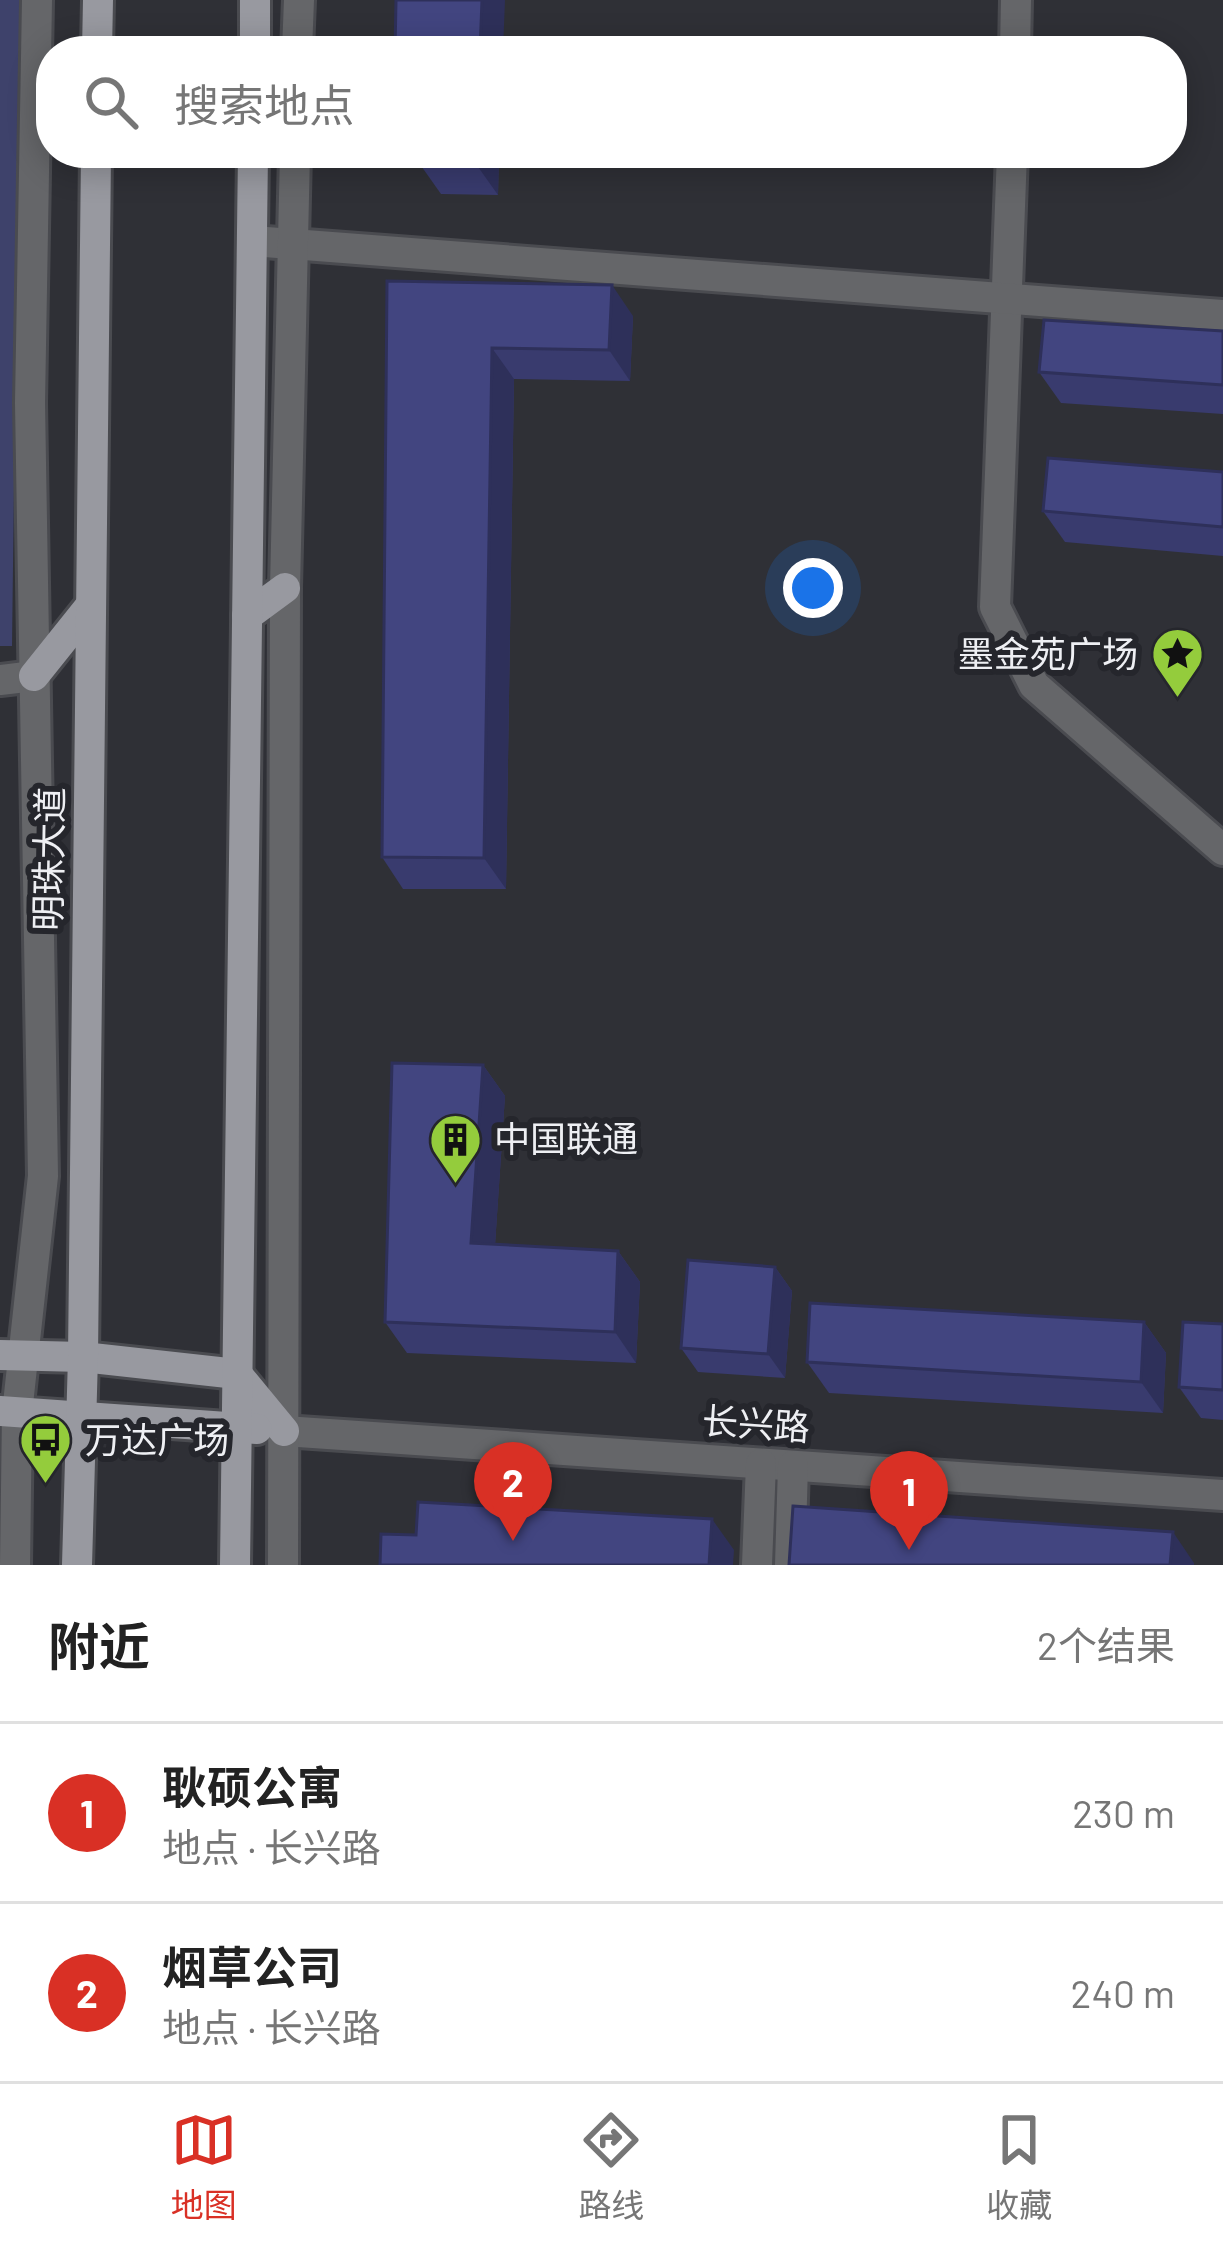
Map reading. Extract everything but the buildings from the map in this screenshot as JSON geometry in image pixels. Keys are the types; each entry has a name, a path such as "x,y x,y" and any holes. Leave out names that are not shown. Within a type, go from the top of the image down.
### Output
{"main road":[{"path":"98,0 98,36"},
{"path":"255,36 256,0"},
{"name":"明珠大道","path":"77,1565 96,168"},
{"path":"235,1565 254,168"},
{"path":"247,616 285,588"},
{"path":"34,676 90,606"},
{"path":"12,1356 83,1357 237,1374 284,1431"},
{"name":"长兴路","path":"9,1412 284,1431"}],"street":[{"path":"36,36 37,0"},
{"path":"297,36 298,0"},
{"path":"1015,36 1016,0"},
{"path":"15,1565 8,1498 12,1356 43,1176 30,403 36,58"},
{"path":"283,1565 285,588 295,168"},
{"path":"1012,168 995,607 1034,685 1223,850"},
{"path":"252,241 1223,314"},
{"path":"0,680 34,676"},
{"name":"长兴路","path":"284,1431 1223,1496"},
{"path":"757,1565 761,1464"},
{"path":"790,1565 793,1466"}],"shaded area":[{"path":"0,0 20,0 12,646 0,646"}],"place":[{"name":"墨金苑广场","path":"1177,700"},
{"name":"中国联通","path":"455,1185"},
{"name":"万达广场","path":"46,1486"},
{"name":"烟草公司","path":"513,1541"},
{"name":"耿硕公寓","path":"909,1550"}]}
